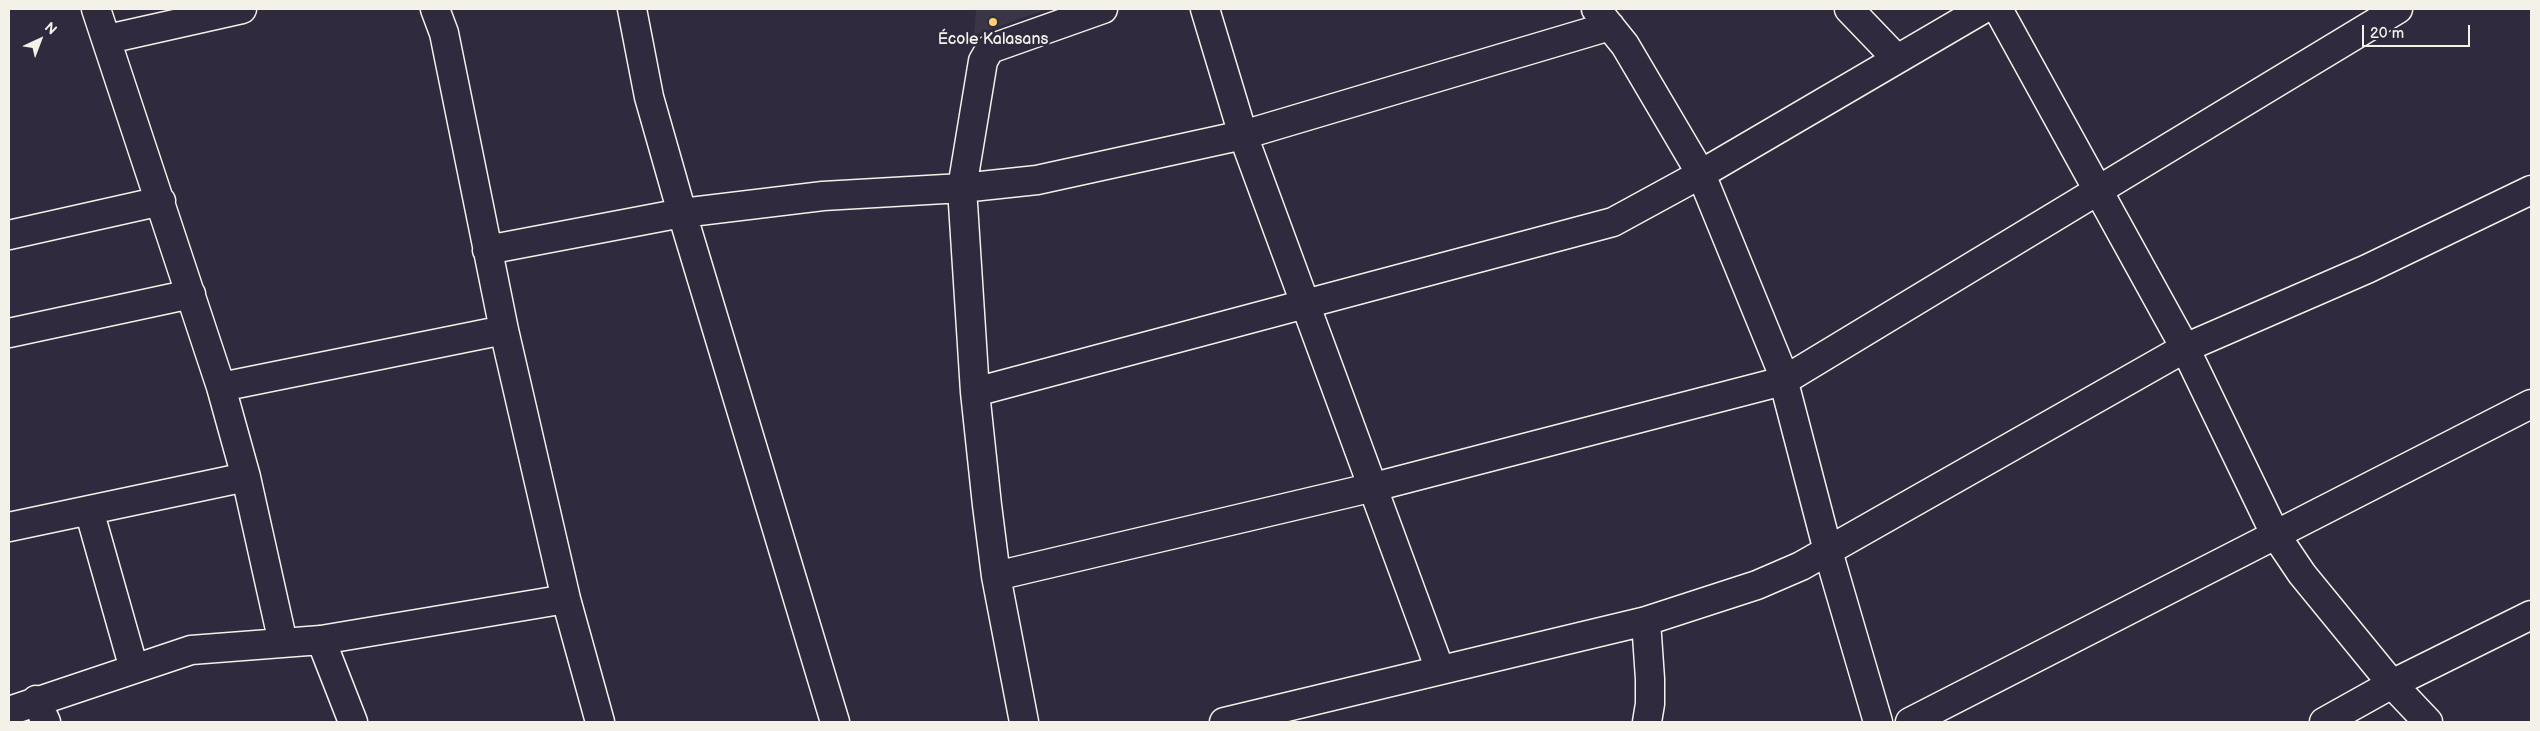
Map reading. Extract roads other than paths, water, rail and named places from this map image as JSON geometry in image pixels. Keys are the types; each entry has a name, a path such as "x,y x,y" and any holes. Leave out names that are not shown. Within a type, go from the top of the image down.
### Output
{"street":[{"path":"96,9 108,39 221,387 246,477 283,643"},
{"path":"108,39 242,9"},
{"path":"435,9 444,33 504,330 566,599 600,722"},
{"path":"632,9 649,97 682,213 835,722"},
{"path":"1024,722 996,576 975,392 962,188 983,61 990,49 1104,9"},
{"path":"1204,9 1243,135 1440,670"},
{"path":"1849,9 1897,60"},
{"path":"975,392 1613,222 1701,174 1983,9"},
{"path":"1998,9 2185,348 2275,534 2302,574 2392,684 2428,722"},
{"path":"996,576 1374,487 1783,381 2398,9"},
{"path":"487,250 682,213 823,196 962,188 1037,180 1243,135 1603,18 1625,45 1701,174 1780,367 1828,551 1878,722"},
{"path":"1224,722 1646,621 1757,585 1801,566 2185,348 2367,269 2531,190"},
{"path":"9,235 161,201"},
{"path":"9,333 191,294"},
{"path":"221,387 504,330"},
{"path":"1910,722 2531,404"},
{"path":"9,527 246,477"},
{"path":"89,510 134,668"},
{"path":"9,711 41,711 134,668 191,650 321,640 566,599"},
{"path":"2324,722 2392,684 2531,615"},
{"path":"1646,621 1650,680 1647,722"},
{"path":"321,640 353,722"}],"place":[{"name":"École Kalasans","path":"993,22"}]}
